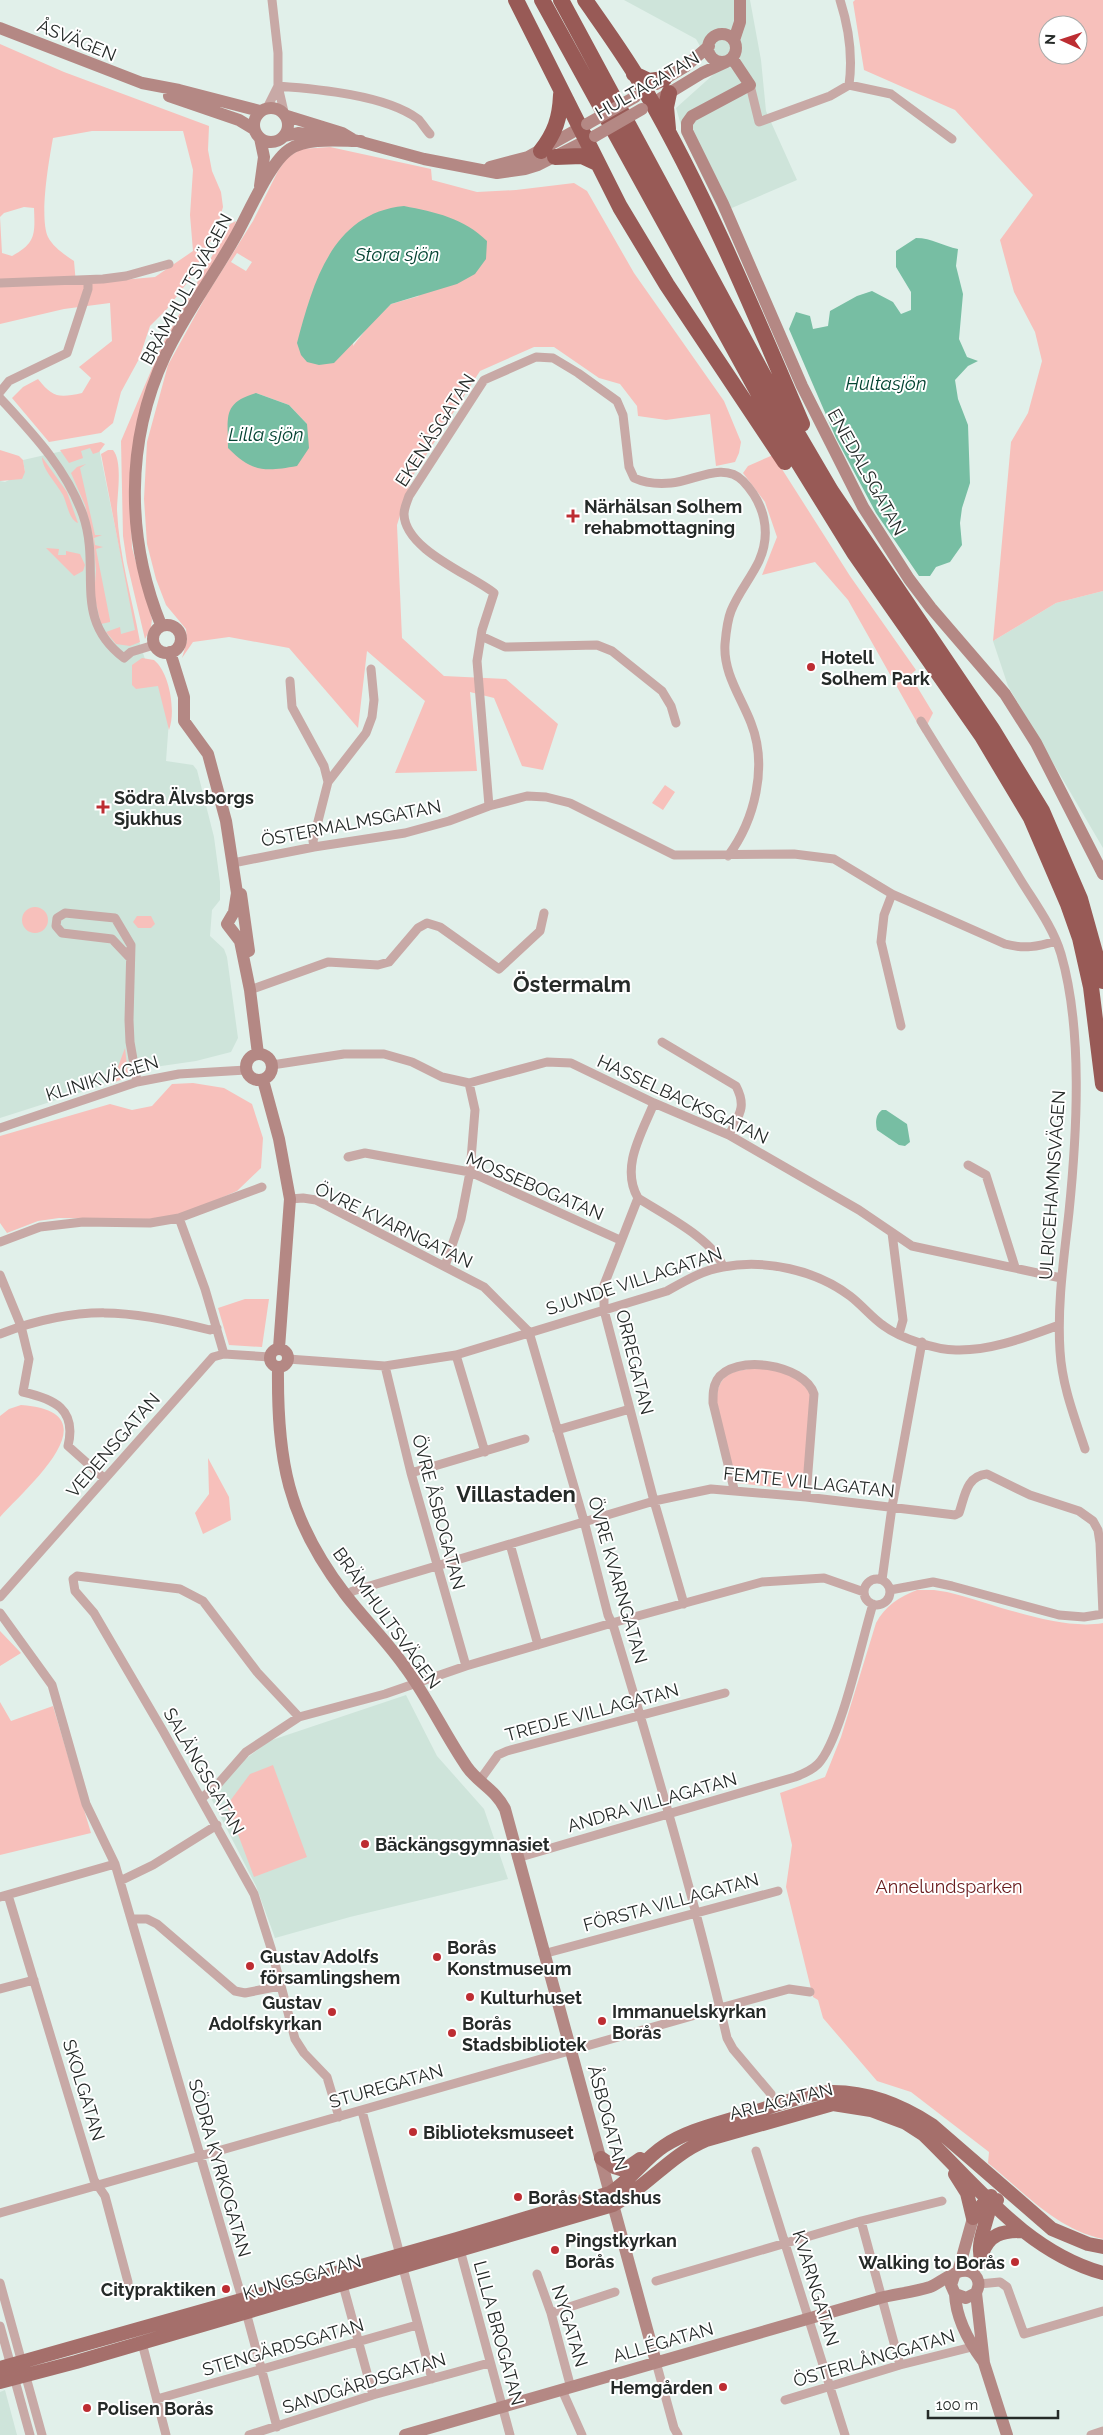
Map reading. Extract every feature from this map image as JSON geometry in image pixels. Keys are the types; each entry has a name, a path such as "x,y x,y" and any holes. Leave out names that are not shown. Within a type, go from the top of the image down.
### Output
{"highway":[{"path":"516,0 561,92 587,132 597,163 667,285 810,500 855,554"},
{"path":"542,0 756,390 855,554 962,707 1010,781 1031,818 1068,904 1080,938 1091,987 1103,1084"},
{"path":"560,0 766,380 831,490 992,729 1042,811 1080,899 1103,981"},
{"path":"585,0 634,74 644,100 669,133 749,298 831,490"},
{"path":"634,74 648,81 666,86 669,133"},
{"path":"561,92 558,122 548,154 582,156 597,163"}],"main road":[{"name":"ARLAGATAN","path":"612,2199 623,2185 658,2151 681,2136 700,2128 816,2095 831,2092 850,2093 874,2098 913,2113 932,2125 1052,2229 1088,2244 1103,2247"},
{"name":"ARLAGATAN","path":"612,2199 630,2196 687,2148 706,2140 833,2104 870,2110 892,2117 923,2134 1022,2231 1066,2260 1103,2273"},
{"path":"934,2145 967,2193 973,2218"},
{"path":"601,2158 614,2167 624,2170 647,2153 658,2151"},
{"path":"982,2262 979,2255 980,2245 991,2200 988,2175"},
{"name":"KUNGSGATAN","path":"0,2382 15,2369 459,2245 612,2199"},
{"path":"973,2218 983,2204 991,2200 1000,2199 1009,2202 1041,2226 1052,2229"},
{"path":"982,2262 985,2246 992,2237 1000,2232 1022,2231"},
{"name":"KUNGSGATAN","path":"15,2369 142,2343 244,2306 343,2285 401,2261"}],"street":[{"path":"272,0 278,53 278,86 289,126 282,138"},
{"path":"740,0 740,22 734,40 736,48 729,60 750,85 759,122 830,96 850,85 891,94 952,139"},
{"path":"840,0 848,25 852,67 850,85"},
{"name":"ÅSVÄGEN","path":"0,28 142,84 155,91 239,120 257,133"},
{"name":"HULTAGATAN","path":"587,132 666,86 709,46 714,37 721,34 734,40"},
{"name":"HULTAGATAN","path":"709,46 713,58 729,60"},
{"name":"HULTAGATAN","path":"666,86 702,73 729,60"},
{"name":"ÅSVÄGEN","path":"142,84 164,87 263,109"},
{"name":"ENEDALSGATAN","path":"750,85 692,116 688,120 687,131 722,204 802,386 863,508 909,579 1005,694 1036,743 1103,874"},
{"path":"278,86 254,121 257,133 269,142 308,134 356,140 424,159 478,169 510,172 532,167 548,154 587,132"},
{"path":"278,86 358,97 378,102 418,120 430,134"},
{"path":"263,109 274,107 285,114 342,133 356,140"},
{"name":"BRÄMHULTSVÄGEN","path":"257,133 264,157 260,186"},
{"name":"BRÄMHULTSVÄGEN","path":"161,625 141,560 135,521 135,475 146,403 165,356 235,238 282,138"},
{"name":"BRÄMHULTSVÄGEN","path":"252,204 278,161 290,148 317,142 356,140"},
{"path":"0,283 88,280 126,276 169,264"},
{"path":"0,392 10,381 67,353 88,288 88,280"},
{"name":"EKENÄSGATAN","path":"489,806 477,661 481,636 494,593 480,583 468,578 416,542 404,515 410,496 484,380 536,357 553,358 617,401 623,415 629,467 634,478 651,482 671,483 719,472 734,474 742,479 757,498 763,512 766,540 759,560 730,613 725,646 728,670 752,724 758,762 756,790 744,833 728,856"},
{"path":"0,398 46,449 69,481 83,516 89,543 91,607 94,622 104,641 124,658 131,652 154,645"},
{"path":"168,624 175,627 181,636 179,646 170,652 161,652 154,645 154,632 161,625 168,624"},
{"path":"481,636 506,647 596,645 612,651 662,691 671,706 676,723"},
{"path":"170,652 184,697 184,721 208,754 218,785 235,877 240,884 253,975 249,987 258,1054"},
{"path":"314,847 313,842 328,782 366,733 372,717 374,700 371,669"},
{"path":"290,681 292,707 324,766 328,782"},
{"name":"ULRICEHAMNSVÄGEN","path":"921,721 1056,941 1070,994 1076,1086 1075,1137 1061,1278 1059,1325 1062,1374 1085,1448"},
{"name":"ÖSTERMALMSGATAN","path":"233,863 314,847 405,833 527,796 546,797 570,803 674,855 794,854 834,859 892,894 1005,944 1021,948 1038,947 1056,941"},
{"path":"892,894 884,915 881,942 901,1026"},
{"path":"130,958 112,939 62,933 56,926 57,918 65,913 115,918 131,945 130,1042 137,1082"},
{"path":"249,987 328,962 373,965 389,962 418,928 427,923 440,927 499,969 540,931 544,913"},
{"path":"112,939 119,922"},
{"path":"662,1042 736,1086 742,1096 742,1107 729,1135"},
{"path":"258,1054 267,1056 272,1064 271,1073 264,1080 251,1078 246,1070 249,1058 258,1054"},
{"name":"HASSELBACKSGATAN","path":"272,1064 344,1054 384,1054 412,1062 442,1078 469,1083 547,1062 571,1064 654,1103 729,1135 859,1210 912,1246 960,1258 1014,1267 1061,1278"},
{"name":"KLINIKVÄGEN","path":"0,1128 137,1082 179,1074 246,1070"},
{"name":"BRÄMHULTSVÄGEN","path":"264,1080 280,1139 290,1199 279,1358 280,1445 288,1486 304,1529 346,1595 406,1668 469,1769 485,1784"},
{"path":"445,1266 461,1219 470,1172 475,1110 469,1083"},
{"path":"654,1103 637,1145 630,1169 632,1189 638,1198 688,1230 709,1247 721,1259 723,1267"},
{"name":"MOSSEBOGATAN","path":"348,1157 365,1153 470,1172 620,1240"},
{"path":"968,1165 986,1175 1014,1267"},
{"path":"0,1242 40,1227 83,1222 150,1223 179,1218 262,1186"},
{"name":"ORREGATAN","path":"638,1198 604,1284 604,1310 654,1501 684,1604"},
{"name":"ÖVRE KVARNGATAN","path":"290,1199 316,1200 445,1266 494,1294 528,1332 696,1912 727,2038 733,2049 771,2094"},
{"path":"179,1218 205,1289 224,1354 279,1358"},
{"path":"892,1233 903,1320 899,1334"},
{"name":"SJUNDE VILLAGATAN","path":"279,1358 385,1366 456,1355 667,1291 696,1275 723,1267 767,1265 791,1269 819,1278 849,1295 884,1326 899,1334 955,1351 978,1349 1025,1338 1059,1325"},
{"path":"0,1275 21,1326 28,1359 23,1392 50,1400 59,1405 70,1426 68,1446 105,1479"},
{"path":"0,1334 21,1326 69,1314 101,1312 138,1314 210,1330 217,1328"},
{"path":"202,1798 218,1784 246,1752 300,1717 385,1694 466,1666 612,1623 762,1582 812,1577 834,1580 864,1592 867,1600 873,1604 884,1602 889,1597 890,1590 882,1580 892,1507 922,1342"},
{"name":"VEDENSGATAN","path":"0,1597 205,1364 213,1358 224,1354"},
{"path":"456,1355 485,1452"},
{"name":"ÖVRE ÅSBOGATAN","path":"385,1366 436,1566 466,1666"},
{"path":"734,1489 713,1391 718,1379 726,1372 739,1368 779,1366 807,1382 814,1394 806,1497"},
{"path":"557,1430 630,1409"},
{"path":"411,1473 525,1440"},
{"name":"FEMTE VILLAGATAN","path":"346,1595 353,1590 584,1521 654,1501 711,1489 734,1489 955,1515 959,1513 968,1486 972,1480 980,1474 987,1474 1030,1495 1079,1511 1093,1521 1098,1530 1100,1544 1103,1614"},
{"path":"510,1544 538,1645"},
{"name":"SALÄNGSGATAN","path":"300,1717 257,1672 204,1601 180,1590 77,1576 73,1579 75,1591 94,1613 202,1798 254,1894 296,2039 304,2053 327,2077 339,2117"},
{"path":"864,1592 870,1581 882,1580"},
{"path":"890,1590 933,1582 1059,1615 1084,1617 1103,1614"},
{"name":"ANDRA VILLAGATAN","path":"517,1858 795,1777 811,1770 820,1762 826,1751 844,1706 873,1604"},
{"name":"SÖDRA KYRKOGATAN","path":"0,1613 52,1685 86,1804 120,1881 244,2306 277,2427"},
{"name":"TREDJE VILLAGATAN","path":"485,1784 498,1755 507,1751 725,1692"},
{"name":"ÅSBOGATAN","path":"485,1784 499,1796 505,1809 543,1954 571,2049 656,2362 678,2434"},
{"path":"120,1881 154,1865 217,1825"},
{"path":"4,1896 114,1864"},
{"name":"FÖRSTA VILLAGATAN","path":"543,1954 778,1891"},
{"name":"SKOLGATAN","path":"4,1896 34,1980 97,2185 105,2196 128,2282 128,2293"},
{"path":"131,1919 146,1919 157,1924 235,1991 245,1993 280,1986"},
{"path":"0,1990 34,1980"},
{"name":"STUREGATAN","path":"0,2213 362,2111 571,2049 789,1989 810,1992"},
{"path":"362,2111 432,2379"},
{"name":"KVARNGATAN","path":"756,2151 845,2435"},
{"path":"656,2281 861,2221 942,2201"},
{"path":"973,2218 951,2285 958,2312 972,2347 984,2363"},
{"path":"861,2221 880,2298 900,2366"},
{"name":"LILLA BROGATAN","path":"459,2245 489,2363 510,2435"},
{"path":"954,2293 966,2298 977,2286 981,2275 982,2262"},
{"path":"956,2274 970,2272 977,2286 984,2363 1007,2435"},
{"name":"NYGATAN","path":"537,2274 551,2313 566,2389 582,2435"},
{"name":"ALLÉGATAN","path":"405,2435 880,2298 932,2286 939,2280 956,2274"},
{"path":"977,2286 1000,2282 1007,2287 1024,2334 1103,2311"},
{"path":"0,2283 15,2369 30,2435"},
{"path":"343,2285 373,2395"},
{"name":"ALLÉGATAN","path":"932,2286 954,2293"},
{"path":"551,2313 615,2292"},
{"name":"STENGÄRDSGATAN","path":"157,2399 261,2371 417,2325"},
{"path":"0,2326 42,2435"},
{"path":"142,2343 166,2435"},
{"name":"ÖSTERLÅNGGATAN","path":"785,2400 972,2347"},
{"name":"SANDGÄRDSGATAN","path":"249,2435 373,2395 489,2363"},
{"path":"1091,2435 1103,2431"}],"shaded area":[{"path":"624,0 750,0 761,60 766,111 797,180 720,213 686,142 676,108 715,73 696,39"},
{"name":"Södra Älvsborgs Sjukhus","path":"98,443 137,635 146,662 161,677 169,720 166,761 193,765 197,770 214,837 220,882 220,900 212,910 210,936 224,949 227,957 238,1038 231,1052 196,1061 127,1071 97,1087 0,1118 0,481 5,482 25,472 23,460"},
{"path":"1103,591 1103,848 1008,686 993,641 1056,603"},
{"name":"Bäckängsgymnasiet","path":"406,1695 437,1756 484,1809 508,1879 350,1917 275,1938 256,1886 212,1800 235,1767 269,1741"},
{"path":"5,2390 17,2435 0,2435 0,2392"}],"green space":[{"path":"855,0 1103,0 1103,591 1056,603 993,641 1011,442 1028,413 1042,361 1035,332 1014,292 1000,240 1033,195 955,110 864,70 853,2"},
{"path":"0,44 64,72 209,126 208,150 212,171 221,192 223,207 216,231 190,279 167,309 150,326 139,359 121,392 113,423 101,433 49,442 12,398 23,387 38,379 48,390 57,395 68,396 82,393 91,378 79,367 112,341 110,303 64,309 0,324","holes":["92,131 183,131 193,170 190,215 193,251 155,277 76,284 74,261 56,247 48,237 44,216 47,174 53,138","24,207 34,208 34,231 30,242 12,256 2,253 0,217 4,213"]},
{"path":"330,147 431,169 432,180 477,192 516,190 574,183 587,191 634,273 724,401 741,442 735,462 716,466 710,414 666,420 638,416 637,406 620,384 599,378 554,347 534,347 480,371 412,477 397,525 402,638 444,676 506,679 558,724 543,770 522,766 494,698 470,692 477,771 395,773 425,701 367,651 358,728 289,648 229,637 193,642 182,658 187,641 186,629 166,605 156,579 147,544 144,499 147,442 168,365 206,296 253,221 278,171 287,158 301,149","holes":["364,218 419,296 391,304 370,324 353,346","237,253 252,262 246,271 231,262","256,393 289,405 307,424"]},
{"path":"236,221 232,233 156,364 130,497 132,548 152,619 151,627 145,639 127,563 123,536 121,441 162,345 230,224"},
{"path":"101,442 105,444 99,452 93,454 90,448 81,451 83,458 69,463 60,450"},
{"path":"0,450 19,456 23,460 25,472 22,479 0,481"},
{"path":"108,450 113,450 118,462 118,527 140,642 130,646 116,644 106,632 120,627 121,634 135,630 101,454"},
{"path":"773,455 850,576 916,670 910,675 933,713 923,733 848,600 815,562 762,575 777,537 765,502 743,473 748,466"},
{"path":"42,457 67,492 78,523 70,515 63,495 47,471"},
{"path":"86,464 80,468 95,535 102,535 94,538 95,545 103,547 96,549 110,620 110,622 101,624 94,595 96,570 93,537 85,505 71,473 77,467"},
{"path":"46,548 59,549 58,555 66,555 66,551 80,554 85,565 83,571 74,576"},
{"path":"142,658 154,660 160,666 168,683 172,703 169,730 158,686 136,689 132,685 132,665"},
{"path":"665,785 675,792 663,810 652,803"},
{"path":"35,907 44,911 48,920 44,929 35,933 26,929 22,920 26,911"},
{"path":"137,916 151,916 155,924 151,928 138,928 133,922"},
{"path":"125,1048 128,1074 123,1079 112,1083"},
{"path":"193,1083 224,1088 252,1104 263,1138 261,1168 237,1191 184,1214 149,1219 59,1218 38,1221 7,1233 0,1223 0,1136 110,1104 132,1110 152,1106 172,1084"},
{"path":"245,1299 269,1299 262,1347 229,1345 218,1308"},
{"path":"760,1368 775,1370 796,1378 807,1388 811,1395 803,1490 736,1483 717,1403 718,1393 720,1385 729,1375 743,1370"},
{"path":"21,1405 48,1411 61,1421 63,1435 57,1452 44,1469 0,1517 0,1416 9,1409"},
{"path":"208,1458 229,1497 231,1520 203,1534 195,1513 209,1494"},
{"name":"Annelundsparken","path":"917,1590 947,1592 1046,1620 1066,1623 1103,1623 1103,2239 1070,2227 1041,2208 988,2163 989,2152 911,2092 877,2081 823,2018 818,2000 813,1997 786,1887 792,1845 780,1793 825,1777 841,1737 876,1623 893,1603"},
{"path":"0,1631 21,1653 0,1666"},
{"path":"0,1702 11,1721 53,1706 91,1833 0,1855"},
{"path":"273,1765 307,1857 254,1877 227,1805 250,1774"}],"water":[{"name":"Stora sjön","path":"404,206 448,217 469,227 487,241 486,259 475,274 457,284 391,304 334,363 319,365 307,362 301,355 297,343 310,297 330,255 343,237 359,222 379,211"},
{"name":"Hultasjön","path":"916,238 927,239 958,249 956,266 963,294 959,339 967,357 978,361 968,366 955,380 958,399 968,425 970,483 962,508 960,523 962,545 950,562 936,567 930,576 919,576 876,513 836,438 789,329 796,312 810,316 813,329 828,326 830,311 857,296 872,291 893,302 901,314 911,310 911,292 896,267 896,251"},
{"name":"Lilla sjön","path":"256,393 289,405 307,424 309,448 297,466 276,469 259,468 244,462 228,448 228,420 232,407 237,401"},
{"path":"882,1110 886,1110 907,1124 910,1142 905,1146 899,1145 877,1130 876,1118"}],"place":[{"name":"Närhälsan Solhem rehabmottagning","path":"573,516"},
{"name":"Hotell Solhem Park","path":"811,667"},
{"name":"Södra Älvsborgs Sjukhus","path":"103,807"},
{"name":"Bäckängsgymnasiet","path":"365,1844"},
{"name":"Borås Konstmuseum","path":"437,1957"},
{"name":"Gustav Adolfs församlingshem","path":"250,1966"},
{"name":"Kulturhuset","path":"470,1997"},
{"name":"Gustav Adolfskyrkan","path":"332,2012"},
{"name":"Immanuelskyrkan Borås","path":"602,2021"},
{"name":"Borås Stadsbibliotek","path":"452,2033"},
{"name":"Biblioteksmuseet","path":"413,2132"},
{"name":"Borås Stadshus","path":"518,2197"},
{"name":"Pingstkyrkan Borås","path":"555,2250"},
{"name":"Walking to Borås","path":"1015,2262"},
{"name":"Citypraktiken","path":"226,2289"},
{"name":"Hemgården","path":"723,2387"},
{"name":"Polisen Borås","path":"87,2408"}],"district":[{"name":"Östermalm","path":"572,984"},
{"name":"Villastaden","path":"516,1494"}]}
